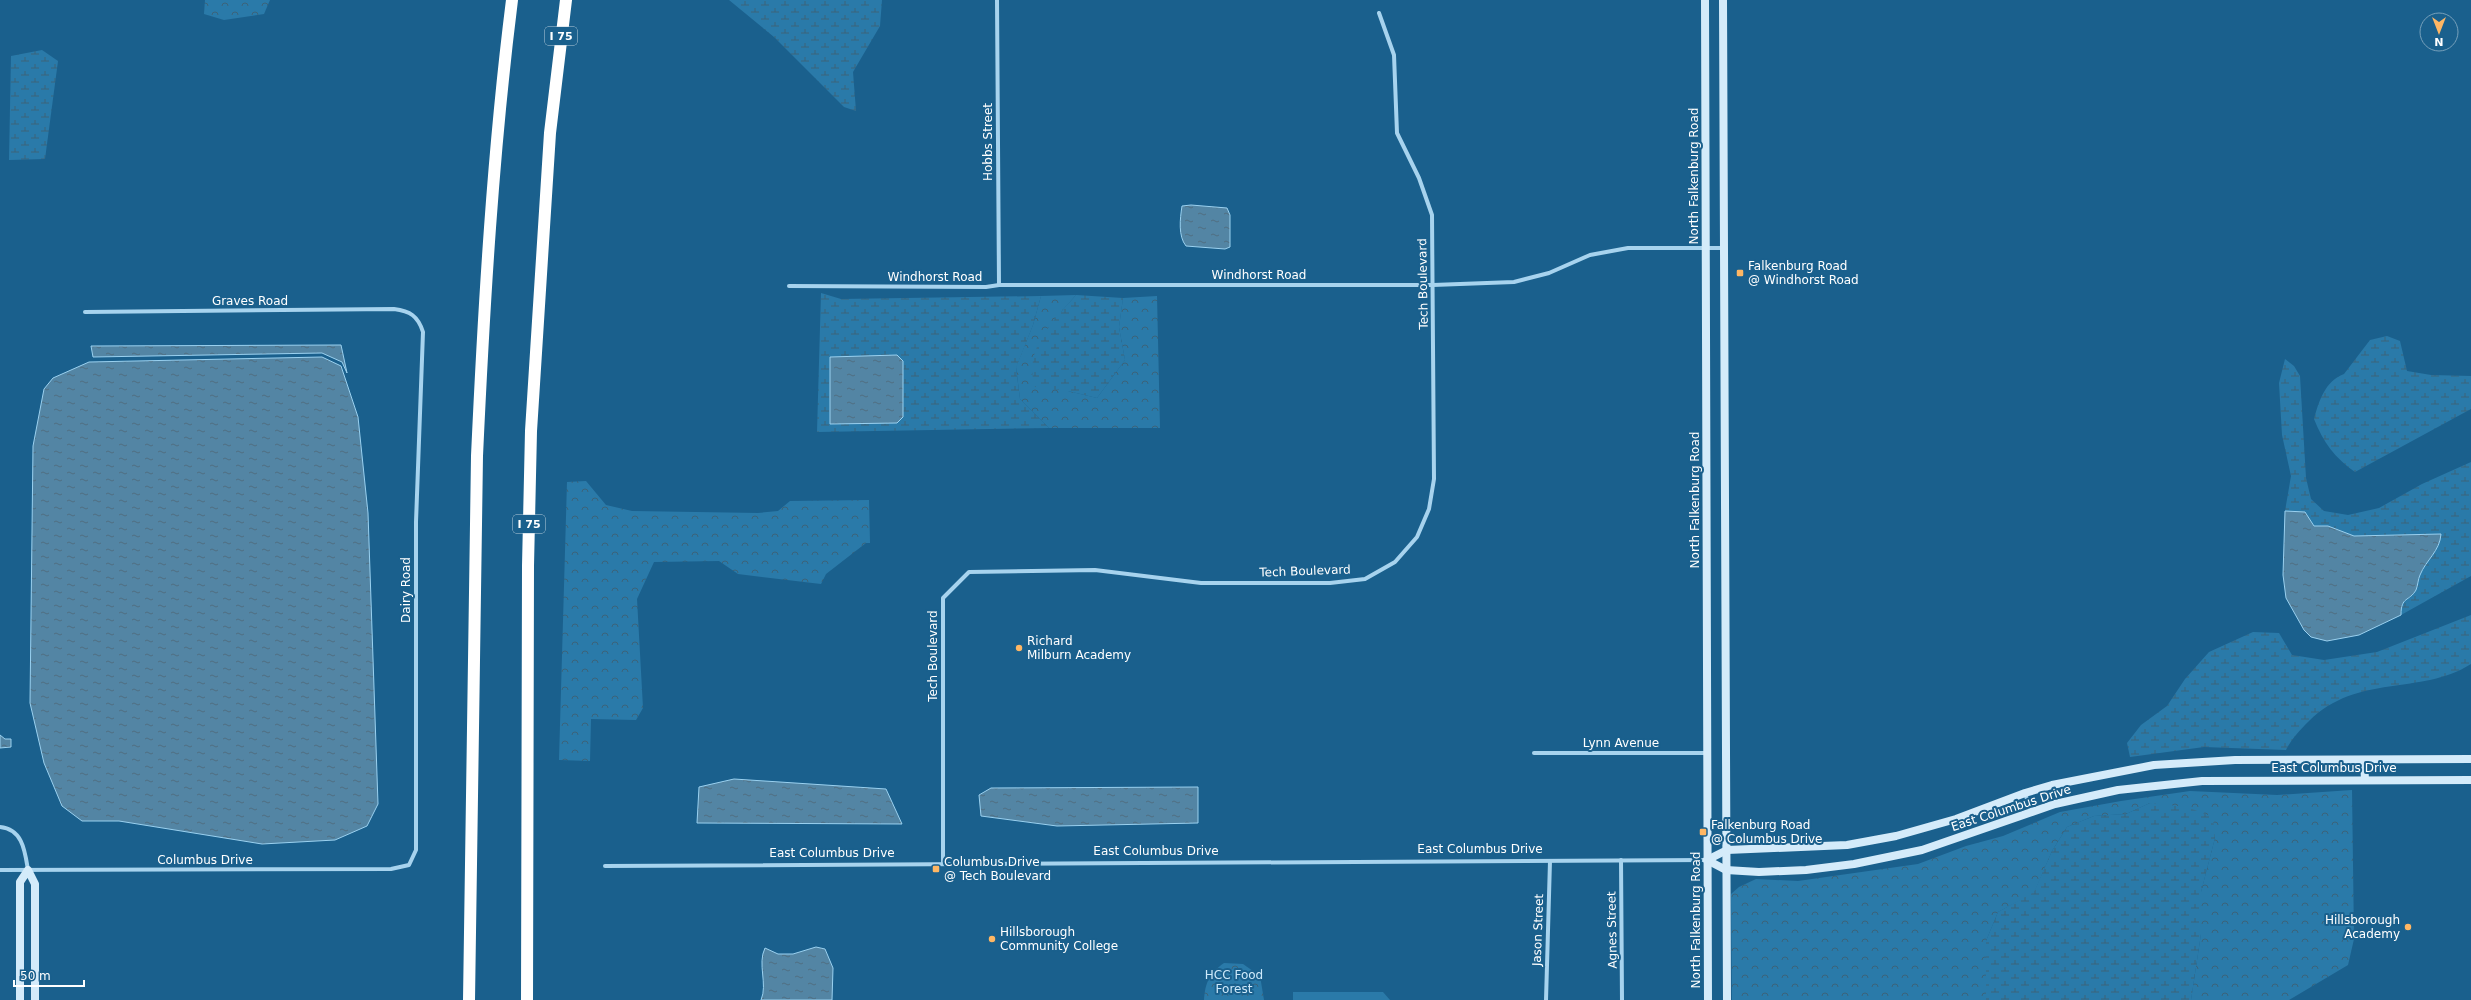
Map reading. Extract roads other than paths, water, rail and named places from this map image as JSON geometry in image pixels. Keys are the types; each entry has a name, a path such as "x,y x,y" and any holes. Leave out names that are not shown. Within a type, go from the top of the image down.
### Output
{"highway":[{"path":"469,1000 478,456 481,378 493,189 512,0"},
{"name":"I 75","path":"527,1000 528,566 531,431 550,133 566,0"}],"street":[{"name":"Hobbs Street","path":"997,0 999,285"},
{"name":"North Falkenburg Road","path":"1705,0 1708,1000"},
{"path":"1723,0 1727,1000"},
{"name":"Tech Boulevard","path":"943,864 943,598 969,572 1095,570 1201,583 1330,583 1365,579 1395,562 1417,537 1429,509 1434,479 1432,216 1419,178 1397,133 1394,55 1379,13"},
{"name":"Windhorst Road","path":"789,286 986,287 999,285 1433,285 1514,282 1549,273 1590,254 1628,248 1724,248"},
{"name":"Graves Road","path":"85,312 394,309 405,311 415,316"},
{"name":"Dairy Road","path":"409,865 416,850 416,522 423,332 420,323 415,316"},
{"name":"Lynn Avenue","path":"1534,753 1708,753"},
{"name":"East Columbus Drive","path":"605,866 1707,860 1727,850 1848,845 1914,832 1956,819 2025,793 2109,772 2154,765 2202,761 2471,759"},
{"path":"2364,760 2365,780"},
{"name":"East Columbus Drive","path":"1707,860 1726,870 1806,870 1854,864 1922,850 2055,804 2118,790 2158,784 2202,781 2471,780"},
{"path":"2025,793 2031,813"},
{"path":"0,827 8,828 23,842 28,870 35,884 35,1000"},
{"name":"Agnes Street","path":"1621,860 1622,1000"},
{"name":"Jason Street","path":"1546,1000 1550,861"},
{"name":"Columbus Drive","path":"0,870 391,869 409,865"},
{"path":"20,1000 20,882 28,870"}],"water":[{"path":"1191,205 1227,208 1230,215 1230,247 1225,249 1186,246 1183,242 1181,232 1181,211 1182,206"},
{"path":"341,345 347,373 342,362 322,353 93,357 91,346"},
{"path":"897,355 903,361 903,417 897,423 830,424 830,357"},
{"path":"322,357 341,366 358,417 368,513 378,804 367,826 335,840 262,844 119,821 82,821 62,806 44,763 30,703 33,446 44,389 53,378 89,362"},
{"path":"2285,511 2305,512 2314,526 2328,526 2354,536 2441,534 2440,540 2419,577 2416,590 2402,605 2401,615 2359,635 2327,641 2311,637 2304,630 2286,598 2283,575"},
{"path":"0,735 5,739 11,739 11,747 0,748"},
{"path":"734,779 886,789 902,824 697,823 699,787"},
{"path":"1198,787 1198,823 1057,826 981,816 979,795 991,788"},
{"path":"816,947 825,949 833,968 832,1000 761,1000 763,994 762,961 765,948 778,954 793,954"}],"place":[{"name":"Falkenburg Road @ Windhorst Road","path":"1740,273"},
{"name":"Richard Milburn Academy","path":"1019,648"},
{"name":"Falkenburg Road @ Columbus Drive","path":"1703,832"},
{"name":"Columbus Drive @ Tech Boulevard","path":"936,869"},
{"name":"Hillsborough Academy","path":"2408,927"},
{"name":"Hillsborough Community College","path":"992,939"}],"park label":[{"name":"HCC Food Forest","path":"1234,982"}]}
